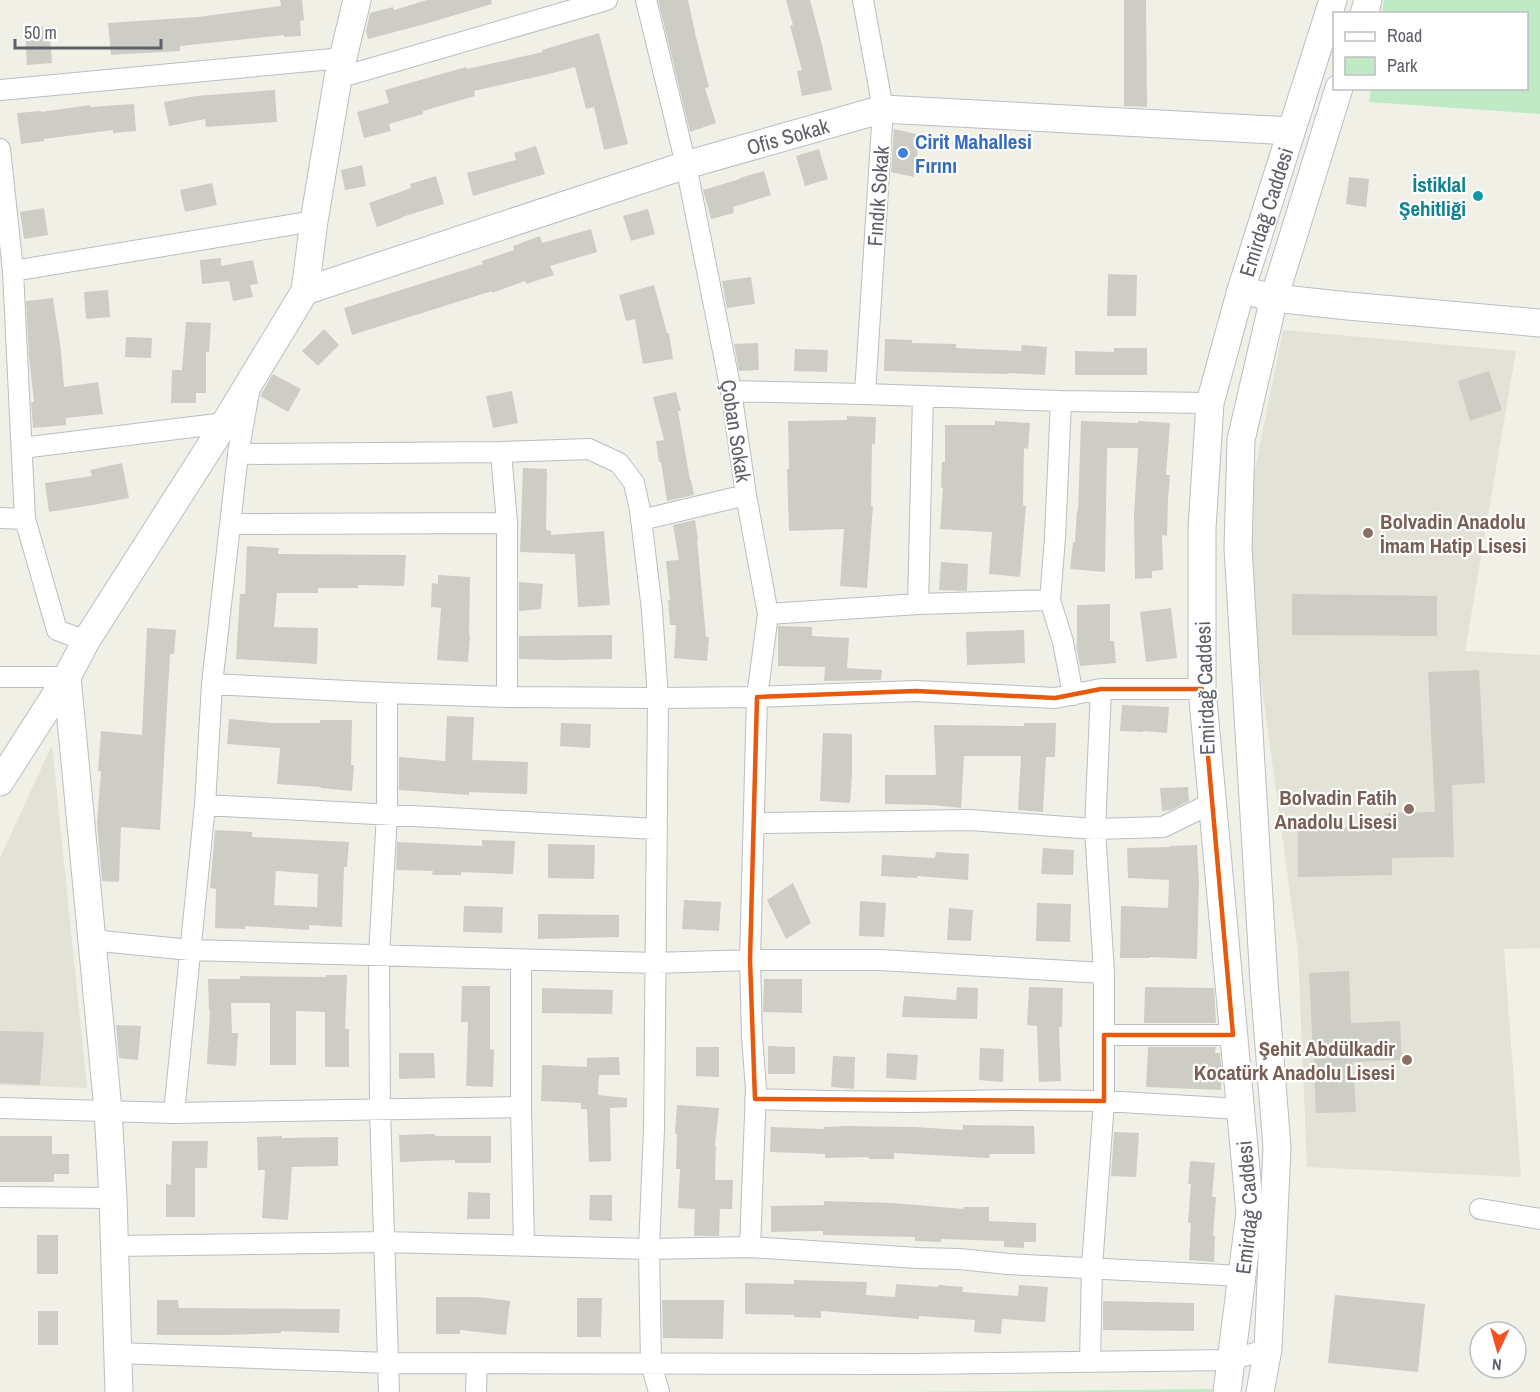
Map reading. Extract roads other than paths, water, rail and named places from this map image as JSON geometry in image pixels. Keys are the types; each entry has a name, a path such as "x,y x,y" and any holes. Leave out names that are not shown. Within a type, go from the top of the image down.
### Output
{"street":[{"path":"0,782 305,291 314,221 340,68 357,0"},
{"path":"0,90 340,68 607,0"},
{"name":"Çoban Sokak","path":"646,0 686,165 731,391 746,495 768,614 757,697 750,960 755,1099 750,1247"},
{"name":"Fındık Sokak","path":"863,0 883,109 865,394"},
{"name":"Emirdağ Caddesi","path":"1227,1392 1250,1213 1202,689 1202,528 1210,403 1241,290 1333,0"},
{"name":"Emirdağ Caddesi","path":"1260,1392 1268,1349 1277,1147 1264,982 1238,548 1241,440 1274,298 1338,90"},
{"name":"Ofis Sokak","path":"305,291 686,165 883,109 1292,131"},
{"path":"0,149 13,271 7,317 22,448 25,519 57,630 86,641"},
{"path":"13,271 314,221"},
{"path":"1241,290 1274,298 1540,323"},
{"path":"174,1113 205,805 212,684 238,454 252,378"},
{"path":"731,391 1210,403"},
{"path":"918,604 923,396"},
{"path":"1061,401 1050,600 1063,642 1073,695"},
{"path":"22,448 225,423"},
{"path":"238,454 589,449 619,463 634,483 652,609 658,698 654,1130 649,1250 651,1364 659,1392"},
{"path":"501,452 507,523 507,697"},
{"path":"641,520 746,495"},
{"path":"0,518 25,519"},
{"path":"231,524 507,523"},
{"path":"768,614 918,604 1050,600"},
{"path":"0,677 67,677"},
{"path":"67,677 108,1110 119,1392"},
{"path":"212,684 507,697 658,698 916,691 1055,698 1101,689 1202,689"},
{"path":"1090,1362 1092,1268 1104,1101 1104,973 1095,829 1101,689"},
{"path":"387,693 387,814 379,955 380,1109 389,1392"},
{"path":"754,823 970,820 1095,829 1163,826 1212,803"},
{"path":"205,805 656,829"},
{"path":"91,940 190,950 655,963 879,960 1104,973"},
{"path":"521,960 524,1246"},
{"path":"1104,1035 1233,1035"},
{"path":"755,1099 1104,1101 1240,1109"},
{"path":"0,1108 174,1113 521,1107"},
{"path":"0,1197 113,1198"},
{"path":"1480,1209 1540,1219"},
{"path":"114,1246 385,1242 649,1250 750,1247 1242,1276"},
{"path":"118,1353 388,1363 913,1364 1231,1360 1268,1349"},
{"path":"476,1392 477,1363"}],"place":[{"name":"Cirit Mahallesi Fırını","path":"903,153"},
{"name":"İstiklal Şehitliği","path":"1478,196"},
{"name":"Bolvadin Anadolu İmam Hatip Lisesi","path":"1368,533"},
{"name":"Bolvadin Fatih Anadolu Lisesi","path":"1409,809"},
{"name":"Şehit Abdülkadir Kocatürk Anadolu Lisesi","path":"1407,1060"}]}
